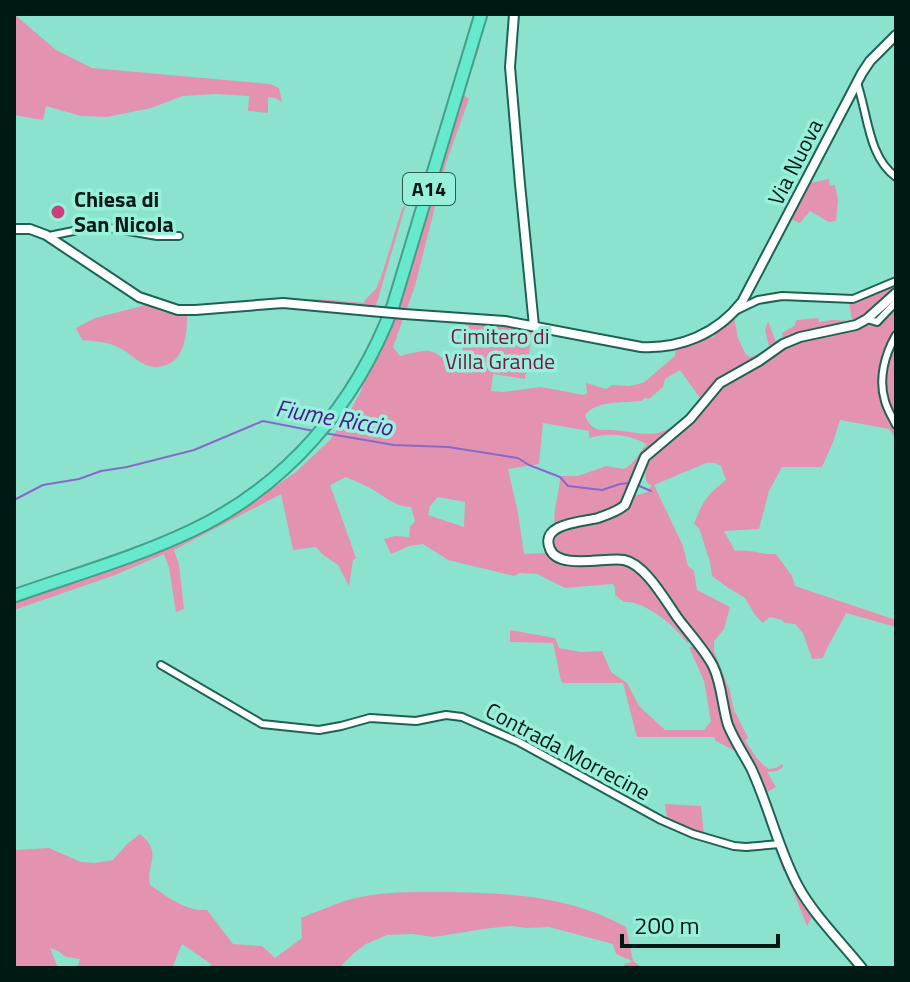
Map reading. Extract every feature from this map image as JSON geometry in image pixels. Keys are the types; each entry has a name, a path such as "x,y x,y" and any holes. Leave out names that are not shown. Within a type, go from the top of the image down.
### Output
{"highway":[{"name":"A14","path":"366,358 392,287 474,14"},
{"name":"A14","path":"14,596 172,536 253,490 303,441 384,331 400,287 481,14"},
{"name":"A14","path":"14,588 158,542"}],"street":[{"path":"514,14 510,67 534,326"},
{"name":"Via Nuova","path":"734,312 747,294 857,83 870,61 896,35"},
{"path":"857,83 877,155 884,168 896,177"},
{"path":"14,229 30,229 49,236 93,227 179,236"},
{"name":"Via Nuova","path":"49,236 139,297 178,310 283,303 505,321 641,347 678,345 709,332 734,312 758,300 782,296 853,299 896,281"},
{"path":"862,968 800,890 750,767 729,726 713,666 656,587 630,562 558,559 549,549 549,540 554,530 562,526 620,510 629,497 641,462 651,450 690,419 720,383 783,344 800,337 846,328 867,319 896,293"},
{"path":"867,319 877,322 896,302"},
{"path":"896,335 884,367 882,386 885,402 896,425"},
{"name":"Contrada Morrecine","path":"161,665 262,724 319,730 370,718 416,721 446,715 462,717 519,742 661,820 693,834 734,846 780,844"}],"green space":[{"path":"14,14 56,50 92,68 270,84 279,88 282,102 268,97 268,113 248,111 249,96 216,94 183,96 151,108 107,117 81,116 46,106 43,120 14,115"},
{"name":"Cimitero di Villa Grande","path":"477,44 480,46 463,94 469,99 446,163 415,286 393,347 400,356 430,351 451,365 461,365 466,320 533,327 525,379 493,374 491,391 541,387 584,395 587,393 586,383 606,389 612,385 643,383 675,356 676,348 704,337 713,337 720,327 734,317 738,338 746,355 750,357 764,352 769,347 765,330 768,321 777,345 721,379 699,407 645,452 619,508 552,530 552,557 625,563 642,571 693,641 687,643 668,622 650,610 624,602 615,595 613,584 565,588 537,574 520,573 514,576 448,560 423,544 391,554 384,539 409,537 410,527 415,521 411,507 394,503 346,477 330,485 356,558 353,560 349,586 338,565 316,547 293,550 281,494 174,550 179,565 184,609 176,612 164,554 115,575 14,610 14,601 202,531 296,472 330,440 350,411 385,340 402,295","holes":["680,370 700,398 667,430 649,434 600,430 588,421 585,415 596,407 649,399 663,387 665,379","543,423 589,431 589,438 618,435 647,444 624,469 606,466 578,476 560,476 555,527 546,534 545,553 524,554 508,469 539,464","438,497 465,502 464,527 428,515 430,506"]},
{"path":"829,179 830,186 835,185 838,200 836,221 829,222 810,211 800,223 788,218 806,184"},
{"path":"406,204 375,309 295,302 320,299 364,303 376,289"},
{"path":"896,282 894,289 862,318 873,325 880,323 896,305 896,439 889,429 840,420 822,467 782,467 769,491 759,529 724,531 735,551 776,554 792,576 795,586 896,620 896,627 846,613 823,658 812,659 803,633 795,624 770,617 763,623 745,598 712,576 699,528 694,524 706,499 726,480 721,466 706,463 654,485 683,546 688,566 694,571 697,590 730,607 724,629 714,641 714,651 734,710 748,738 745,740 758,760 769,769 782,764 783,767 777,771 767,772 776,787 764,794 734,734 717,670 640,566 560,556 554,540 559,530 601,519 631,497 647,492 652,485 646,480 646,471 657,451 718,389 784,347 782,333 794,326 797,320 852,321 849,301"},
{"path":"146,305 187,316 181,351 165,365 148,366 115,346 82,340 76,328 95,318"},
{"path":"510,630 555,638 559,648 581,652 602,651 611,672 627,683 639,706 665,730 704,730 711,721 704,681 689,647 696,647 714,676 739,753 714,737 637,737 623,683 563,683 553,643 510,642"},
{"path":"665,804 701,806 704,835 667,820"},
{"path":"140,834 151,847 150,885 184,906 207,910 233,944 262,946 275,958 302,938 301,918 342,902 384,894 470,893 539,898 605,917 626,927 633,961 643,968 625,968 624,965 632,961 616,954 613,944 549,927 511,926 434,937 387,935 366,944 339,968 210,968 211,964 182,944 172,968 77,968 80,959 66,957 50,948 58,968 17,968 14,964 14,850 49,848 81,862 95,863 113,860"},
{"path":"779,850 814,913 807,926 783,871"}],"waterway":[{"name":"Fiume Riccio","path":"14,500 43,485 194,450 263,421 314,431"},
{"name":"Fiume Riccio","path":"324,433 394,445 448,447 518,458 560,477 568,486 602,490 631,483"},
{"name":"Fiume Riccio","path":"637,485 651,491"}],"place":[{"name":"Chiesa di San Nicola","path":"58,212"}]}
